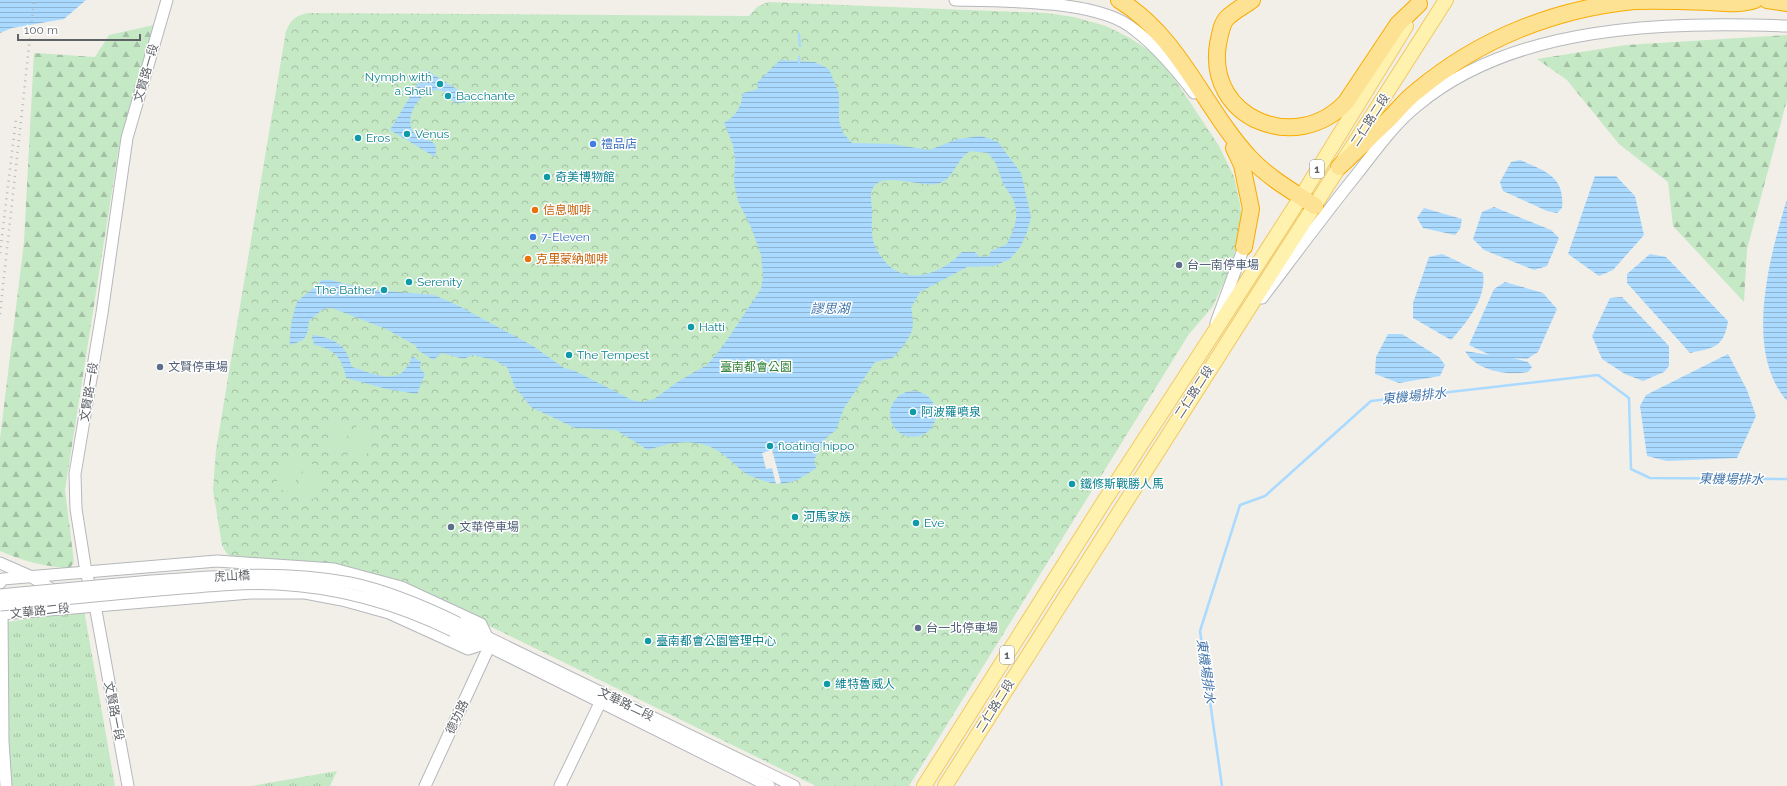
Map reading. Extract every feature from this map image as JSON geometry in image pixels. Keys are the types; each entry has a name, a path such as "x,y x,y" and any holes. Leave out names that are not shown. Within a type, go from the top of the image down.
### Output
{"highway":[{"path":"1118,0 1140,14 1158,31 1181,60 1220,119 1249,157 1275,181 1316,206"},
{"path":"1252,0 1227,18 1220,32 1217,63 1220,78 1234,103 1245,114 1271,126 1285,128 1300,128 1314,124 1337,112 1346,102 1398,24 1420,2"},
{"path":"1339,167 1416,91 1450,64 1472,51 1527,26 1573,12 1611,3 1667,1 1744,4 1755,0"},
{"path":"1766,0 1787,4"},
{"path":"1220,119 1242,165 1247,181 1250,209 1244,247"}],"main road":[{"name":"二仁路二段","path":"945,786 1178,417 1316,206 1339,167 1446,0"},
{"name":"二仁路二段","path":"924,786 1102,503 1301,196 1420,2"}],"street":[{"name":"文賢路一段","path":"128,786 95,605 86,572 76,509 75,474 103,305 128,138 167,0"},
{"path":"955,0 1034,2 1066,5 1107,15 1121,22 1145,39 1180,75 1223,133 1236,160 1243,193 1245,220 1244,247 1211,337"},
{"path":"1178,417 1186,412 1262,299 1375,151 1394,127 1417,105 1435,91 1480,66 1553,41 1621,30 1673,27 1787,26"},
{"name":"文華路二段","path":"0,583 3,579 217,561 334,569 401,587 481,624 487,643 600,703 754,778 794,786"},
{"name":"文華路二段","path":"0,563 32,577 79,607"},
{"name":"虎山橋","path":"0,595 194,578 277,574 316,578 376,590 430,609 456,627"},
{"name":"虎山橋","path":"1,610 187,588 277,584 315,588 373,599 456,627"},
{"name":"文華路二段","path":"0,590 1,610 79,607 250,593 305,593 342,600 389,613 468,649 487,643"},
{"path":"1,610 3,741 6,786"},
{"name":"文華路二段","path":"456,627 769,786"},
{"name":"德功路","path":"425,786 487,643"},
{"path":"560,786 600,703"}],"green space":[{"name":"臺南都會公園","path":"768,2 1046,13 1074,17 1106,26 1130,38 1154,54 1174,78 1219,146 1234,177 1240,204 1242,221 1231,267 1213,306 1189,334 909,786 816,786 408,586 347,567 282,560 239,560 227,554 222,545 213,490 216,450 286,31 294,19 308,13 749,16 757,7"},
{"path":"154,25 119,146 65,490 74,562 70,568 43,565 26,561 0,551 0,439 24,242 34,53 95,57 109,35"},
{"path":"1787,35 1787,100 1747,249 1744,302 1673,226 1668,182 1619,144 1567,80 1537,59 1626,45"},
{"path":"334,418 351,423 342,455 325,450"},
{"path":"357,424 374,430 364,462 347,457"},
{"path":"285,456 302,461 292,493 275,488"},
{"path":"306,462 323,467 314,499 296,494"},
{"path":"84,610 115,786 10,786 8,743 7,622"},
{"path":"337,771 330,786 251,786"}],"water":[{"path":"0,0 86,0 64,19 12,28 0,33"},
{"name":"謬思湖","path":"780,60 815,62 829,69 839,94 839,121 843,133 852,143 892,144 929,150 958,139 981,136 998,142 1021,173 1031,217 1021,246 1010,259 994,266 967,267 920,292 911,308 913,324 907,341 893,358 875,362 844,408 836,430 826,438 814,460 816,468 802,477 783,484 768,482 750,476 722,453 711,447 698,443 683,442 648,450 616,430 575,428 531,407 515,387 507,367 494,360 472,355 464,359 442,353 433,360 418,350 415,345 386,329 332,308 323,309 309,321 305,338 290,345 290,335 296,305 298,301 322,280 331,280 364,289 434,295 457,305 533,346 564,368 575,371 632,400 642,402 654,399 679,381 707,365 723,346 761,289 763,276 761,255 751,227 738,201 734,183 735,159 733,145 724,123 738,110 743,93 758,89 757,83","holes":["971,151 988,153 996,164 1003,183 1012,197 1016,208 1015,224 1007,244 991,251 989,256 980,257 975,252 962,252 941,268 929,273 918,275 906,274 895,270 885,262 877,250 872,236 871,194 875,185 888,180 937,184 948,178 966,154"]},
{"path":"426,70 471,98 467,102 456,103 443,91 437,90 424,95 415,106 410,120 411,127 417,136 433,142 436,150 435,157 390,130"},
{"path":"1520,160 1552,176 1557,182 1562,197 1562,208 1557,213 1547,211 1503,191 1500,182 1511,162"},
{"path":"1595,176 1616,176 1635,196 1644,235 1613,270 1599,276 1568,254"},
{"path":"1787,199 1787,401 1774,380 1766,356 1763,330 1764,303 1768,275 1780,222"},
{"path":"1494,207 1551,230 1559,238 1547,266 1534,270 1484,250 1473,239 1482,212"},
{"path":"1424,208 1462,219 1460,229 1455,235 1423,228 1417,218"},
{"path":"1442,254 1483,273 1482,291 1479,300 1469,317 1451,340 1413,318 1413,303 1429,257"},
{"path":"1650,254 1666,257 1728,321 1724,337 1720,342 1711,348 1690,353 1627,283 1627,274"},
{"path":"1505,282 1543,293 1557,309 1538,352 1527,359 1513,358 1528,362 1532,367 1528,372 1502,372 1484,367 1470,358 1465,351 1490,355 1469,345 1494,289"},
{"path":"1622,297 1669,346 1669,366 1664,372 1643,381 1625,374 1602,359 1592,336 1610,298"},
{"path":"1388,334 1402,334 1439,357 1445,365 1440,376 1399,383 1375,374 1376,357"},
{"path":"312,335 326,338 340,345 347,354 352,367 379,375 395,376 402,373 408,366 412,356 421,362 420,368 425,374 417,394 387,389 346,378 343,365 340,360 327,349 314,345"},
{"path":"1728,354 1747,390 1756,416 1737,458 1667,461 1647,456 1640,406 1646,395"},
{"name":"阿波羅噴泉","path":"913,391 926,395 932,401 936,414 932,427 926,433 913,437 900,433 894,427 890,414 894,401 900,395"}],"pier":[{"path":"772,450 781,483 776,484 772,468 766,469 762,453"}],"waterway":[{"path":"799,34 800,46"},
{"path":"799,57 799,65"},
{"name":"東機場排水","path":"1222,786 1200,631 1240,505 1265,496 1371,401 1598,375 1629,398 1631,469 1650,478 1787,479"}],"railway":[{"path":"0,314 34,0"},
{"path":"0,253 16,119"}],"place":[{"name":"Nymph with a Shell","path":"440,84"},
{"name":"Bacchante","path":"448,96"},
{"name":"Venus","path":"407,134"},
{"name":"Eros","path":"358,138"},
{"name":"禮品店","path":"593,144"},
{"name":"奇美博物館","path":"547,177"},
{"name":"信息咖啡","path":"535,210"},
{"name":"7-Eleven","path":"533,237"},
{"name":"克里蒙納咖啡","path":"528,259"},
{"name":"台一南停車場","path":"1179,265"},
{"name":"Serenity","path":"409,282"},
{"name":"The Bather","path":"384,290"},
{"name":"Hatti","path":"691,327"},
{"name":"The Tempest","path":"569,355"},
{"name":"文賢停車場","path":"160,367"},
{"name":"阿波羅噴泉","path":"913,412"},
{"name":"floating hippo","path":"770,446"},
{"name":"鐵修斯戰勝人馬","path":"1072,484"},
{"name":"河馬家族","path":"795,517"},
{"name":"Eve","path":"916,523"},
{"name":"文華停車場","path":"451,527"},
{"name":"台一北停車場","path":"918,628"},
{"name":"臺南都會公園管理中心","path":"648,641"},
{"name":"維特魯威人","path":"827,684"}]}
